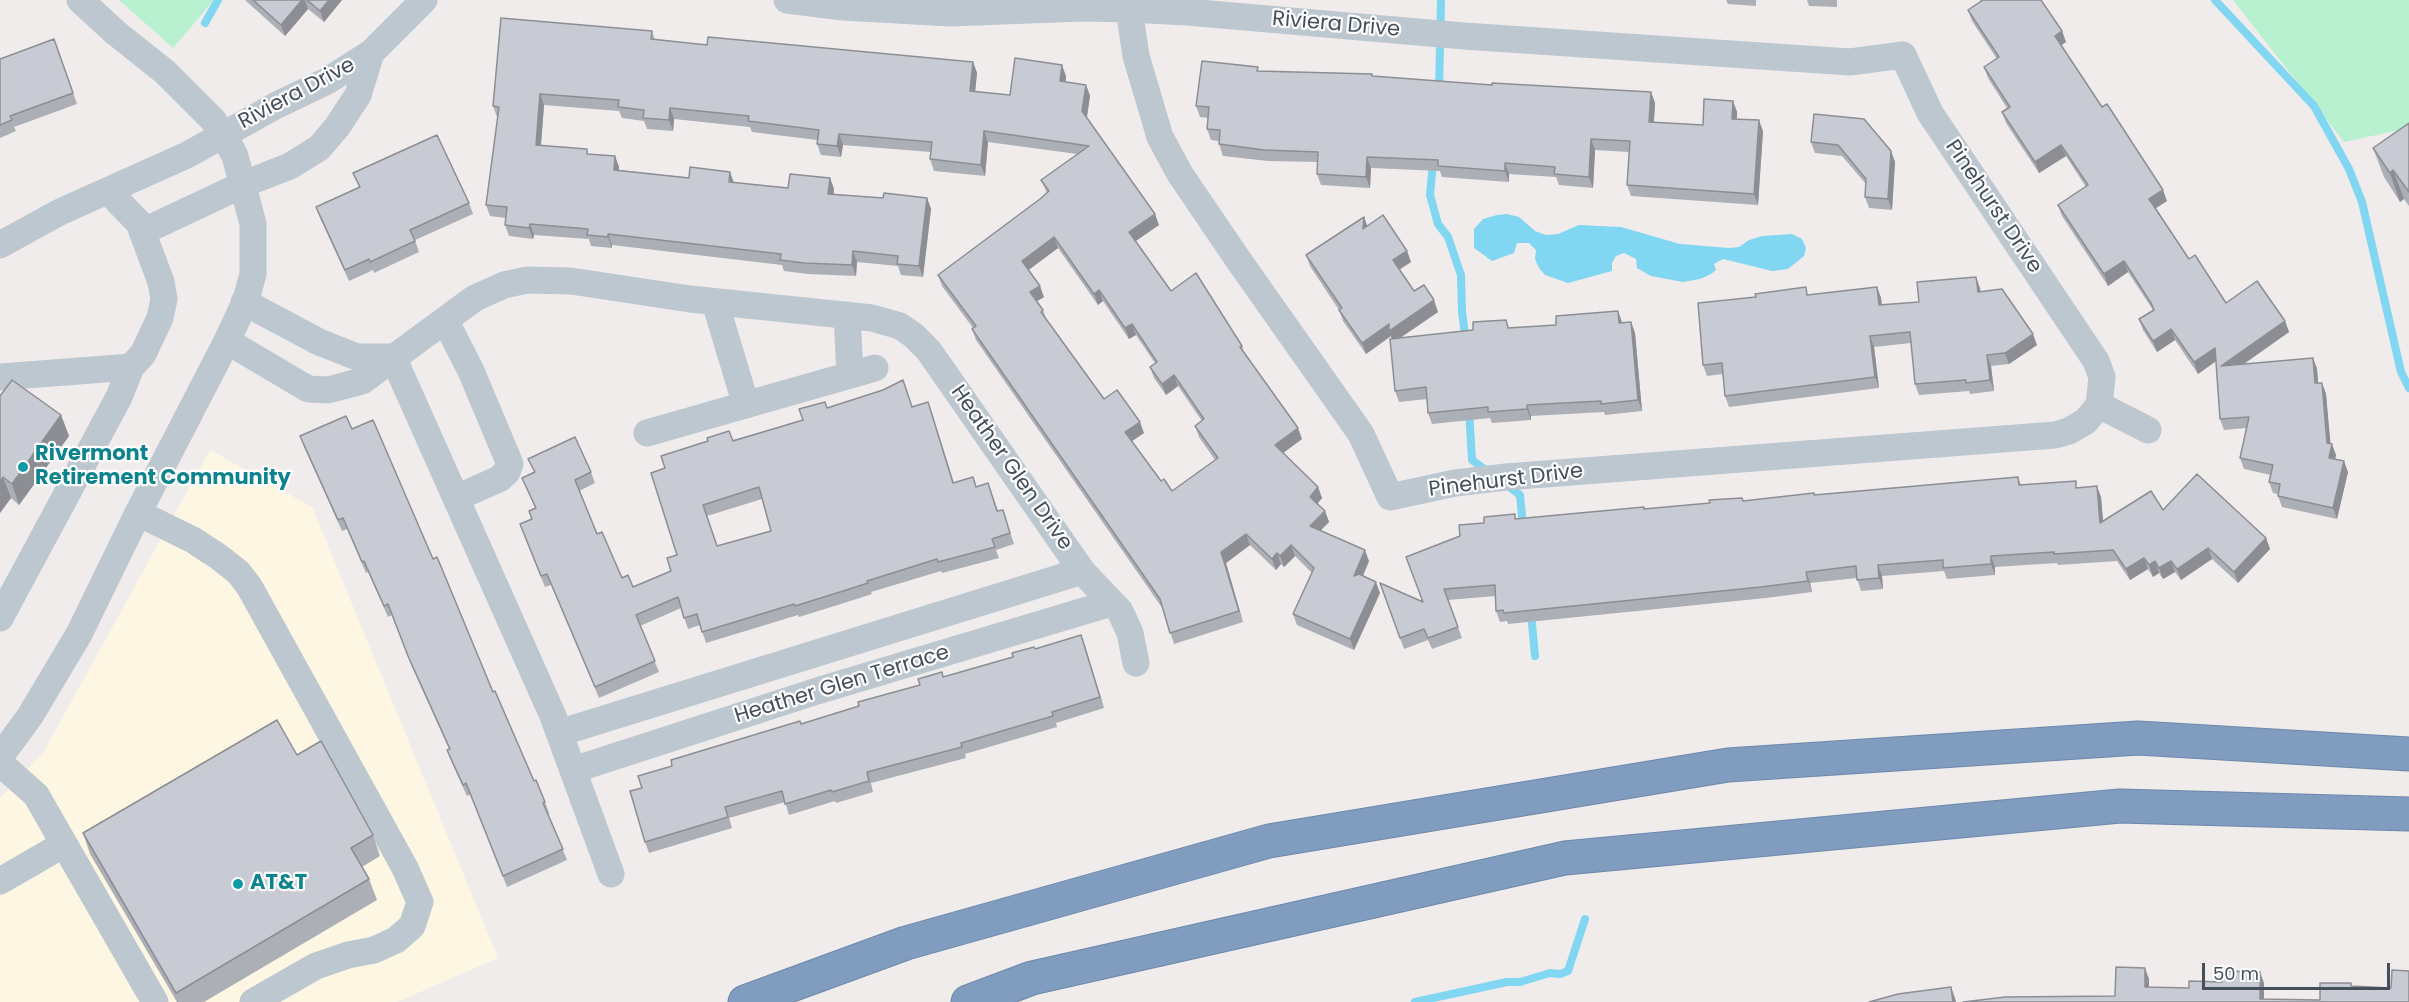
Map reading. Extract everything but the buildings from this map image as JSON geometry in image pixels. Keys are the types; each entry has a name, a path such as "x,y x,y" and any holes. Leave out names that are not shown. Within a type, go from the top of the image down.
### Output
{"highway":[{"path":"745,1002 906,943 1269,841 1728,765 2138,738 2409,754"},
{"path":"968,1002 1032,978 1565,858 2121,806 2409,814"}],"street":[{"path":"0,757 30,716 79,634 138,513 227,341 244,302 252,274 253,224 235,156 223,134 213,120 165,72 116,33 80,0"},
{"name":"Riviera Drive","path":"0,246 60,212 187,155 327,81 371,53 424,0"},
{"name":"Riviera Drive","path":"787,0 843,7 950,13 1083,8 1187,12 1464,36 1850,62"},
{"name":"Pinehurst Drive","path":"1129,9 1136,56 1160,137 1180,174 1230,249 1361,435 1390,497 1478,480 1506,477 2055,435 2069,431 2086,421 2099,405 2102,377 2096,361 1930,114 1903,55 1850,62"},
{"name":"Riviera Drive","path":"142,232 244,184 290,166 319,147 337,127 358,95 371,53"},
{"path":"0,618 119,397 131,367 143,354 155,332 164,299 162,282 139,223 108,191"},
{"name":"Heather Glen Drive","path":"227,341 308,389 328,390 362,381 475,298 504,285 527,280 571,281 715,302 872,318 900,326 929,351 1082,571 1120,611 1130,633 1136,663"},
{"path":"244,302 319,342 357,357 393,357 559,732 611,874"},
{"path":"715,302 746,405"},
{"path":"847,315 850,375"},
{"path":"445,320 471,371 510,464 507,472 499,479 456,498"},
{"path":"0,377 131,367"},
{"path":"647,433 875,368"},
{"path":"2099,405 2148,430"},
{"path":"138,513 193,540 219,557 238,572 249,586 405,868 420,902 412,926 396,940 374,950 316,966 253,1002"},
{"name":"Heather Glen Terrace","path":"559,732 1082,571"},
{"name":"Heather Glen Terrace","path":"573,770 818,691 1111,603"},
{"path":"948,612 964,648"},
{"path":"810,655 818,691"},
{"path":"668,699 681,735"},
{"path":"0,763 36,795 155,1002"},
{"path":"0,881 64,844"}],"shaded area":[{"path":"210,450 312,507 498,958 397,1002 0,1002 0,798 43,753"}],"green space":[{"path":"119,0 214,0 173,48"},
{"path":"2233,0 2409,0 2409,128 2344,142"}],"water":[{"path":"1507,214 1519,217 1535,231 1546,235 1558,234 1579,225 1621,227 1680,244 1729,248 1739,247 1749,240 1762,236 1792,234 1802,239 1806,248 1804,256 1788,269 1772,271 1723,259 1714,264 1716,270 1711,274 1683,282 1651,276 1637,268 1636,259 1624,253 1616,256 1612,263 1612,271 1568,283 1545,275 1535,259 1536,250 1529,243 1517,243 1514,253 1492,261 1474,248 1474,229 1483,219"}],"waterway":[{"path":"205,23 218,0"},
{"path":"1439,91 1441,0"},
{"path":"2215,0 2314,106 2349,169 2362,202 2401,372 2409,388"},
{"path":"1433,163 1430,195 1438,224 1448,237 1461,275 1466,341"},
{"path":"1469,410 1472,460 1487,471"},
{"path":"1507,485 1520,495 1523,526"},
{"path":"1531,613 1535,656"},
{"path":"1415,1002 1568,971 1585,919"}],"place":[{"name":"Rivermont Retirement Community","path":"23,467"},
{"name":"AT&T","path":"238,884"}]}
